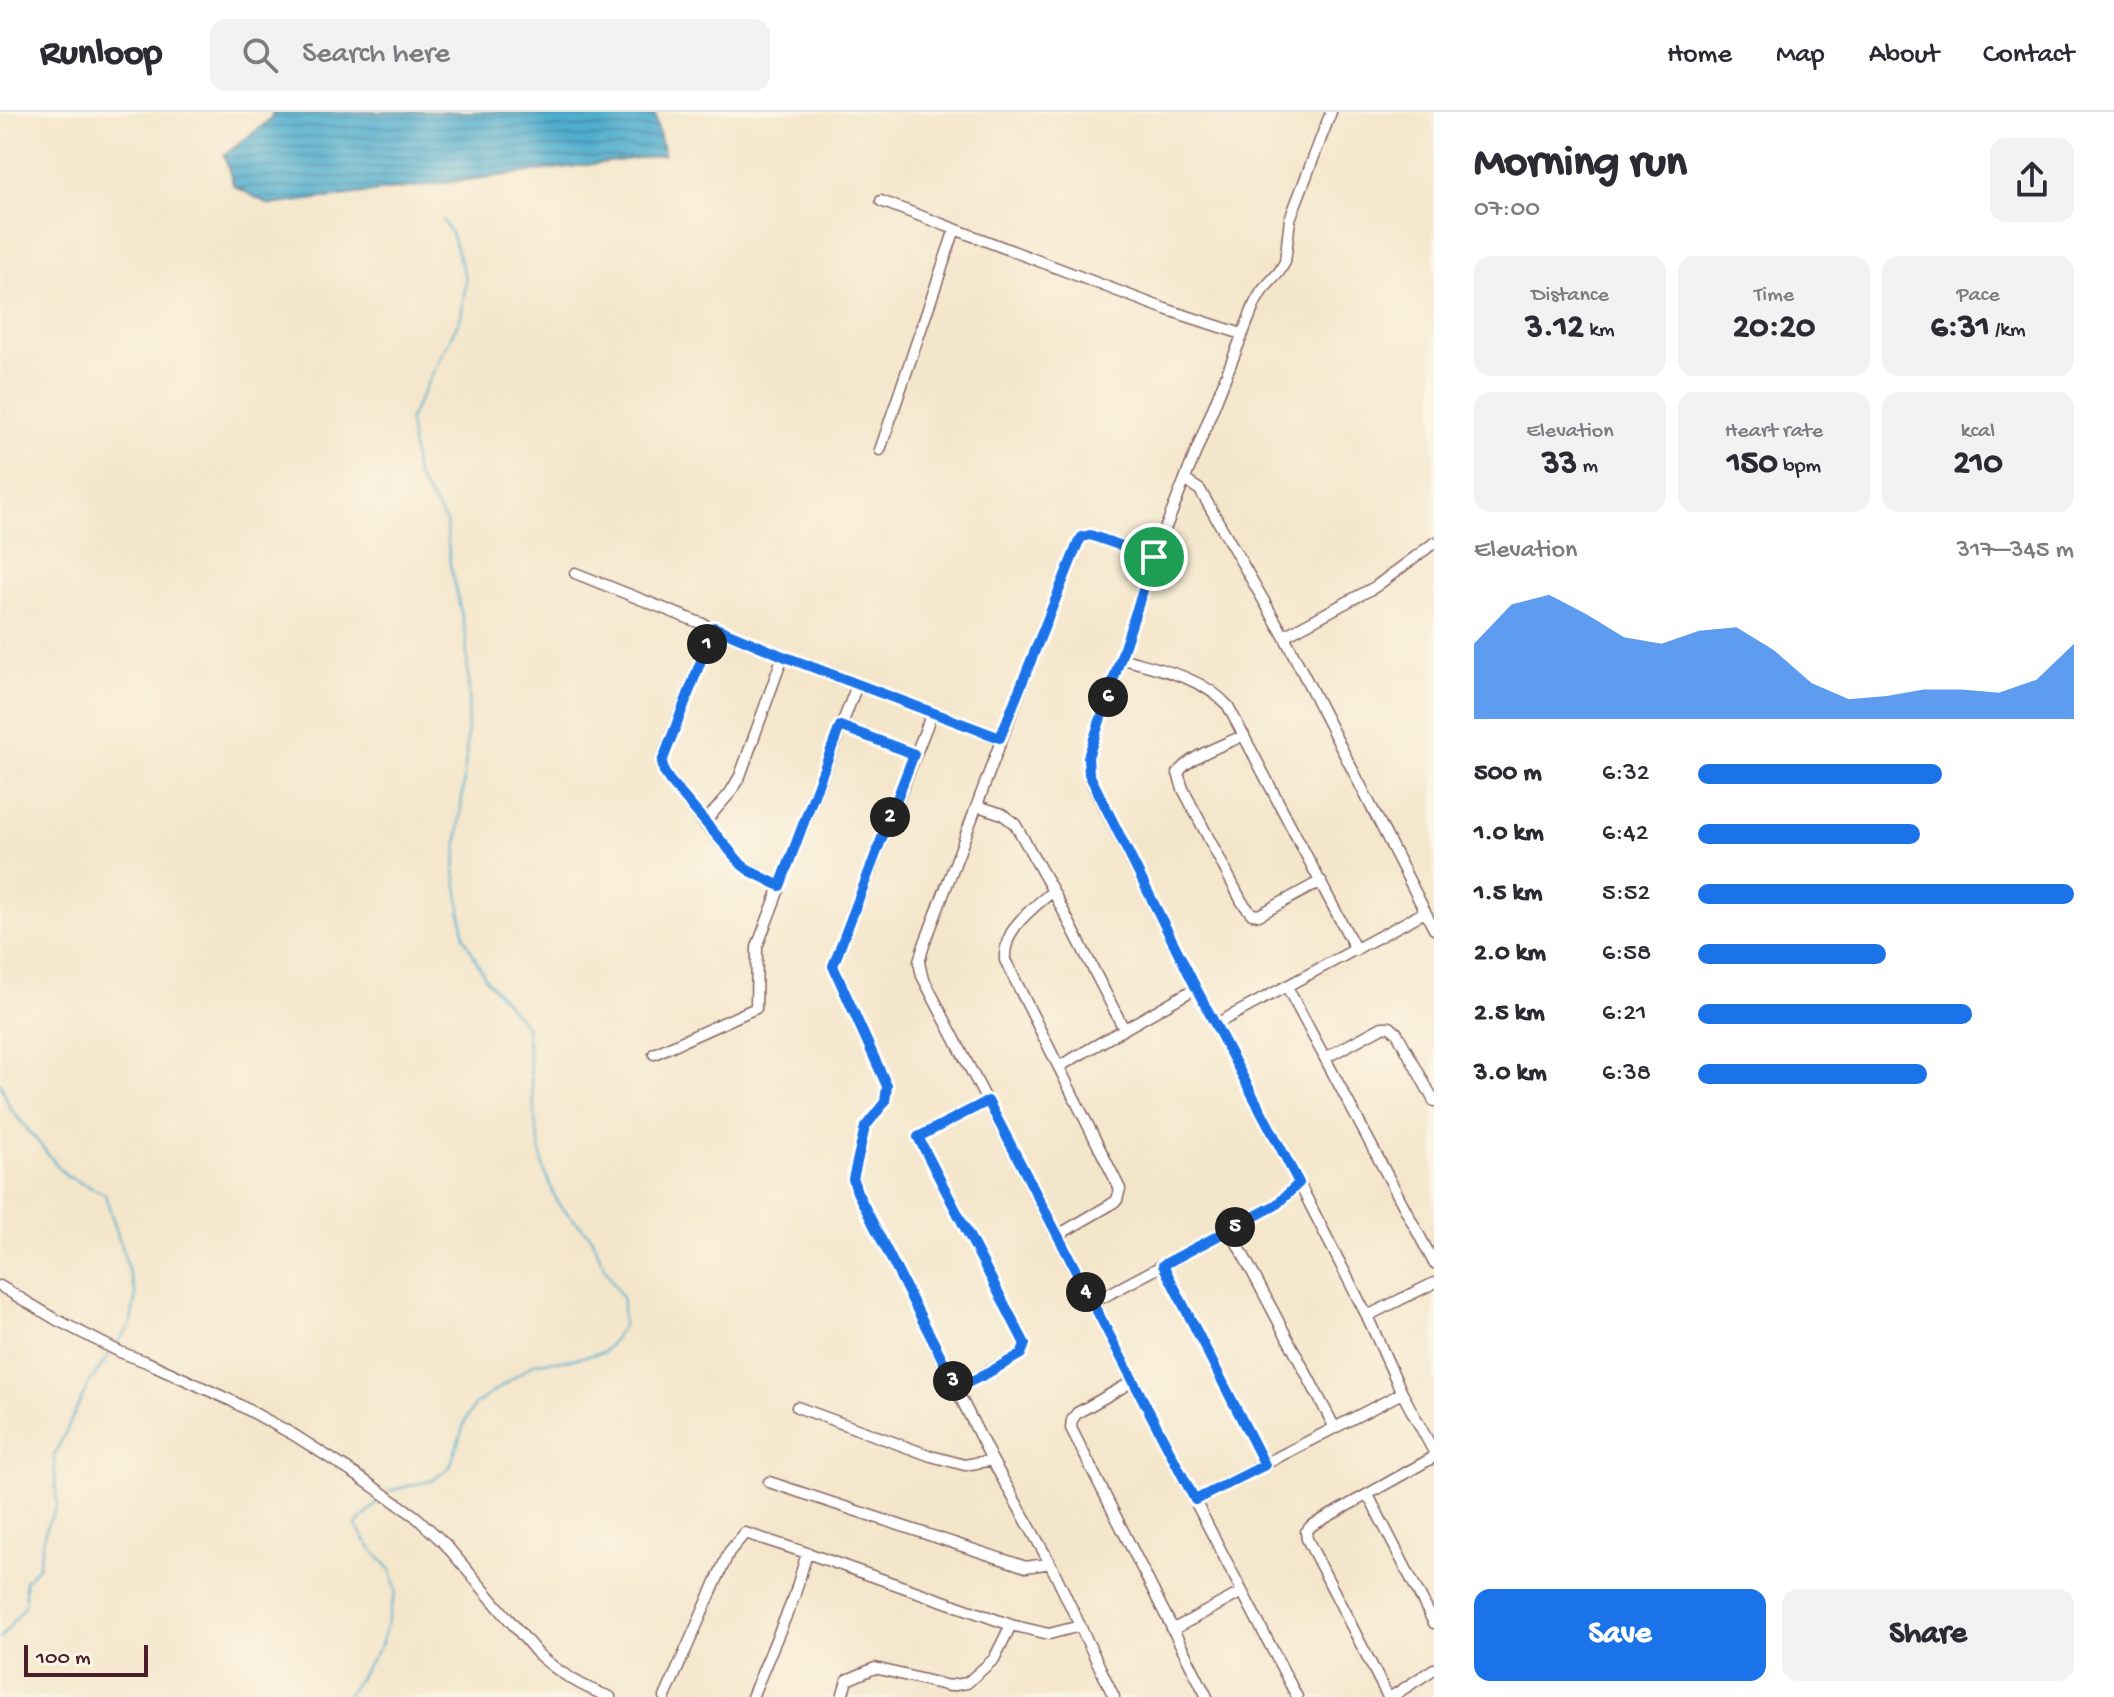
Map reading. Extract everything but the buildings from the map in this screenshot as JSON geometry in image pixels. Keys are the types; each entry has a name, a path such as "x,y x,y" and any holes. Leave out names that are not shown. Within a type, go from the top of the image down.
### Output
{"street":[{"path":"1331,112 1290,219 1285,262 1255,303 1154,557 1088,757 1089,774 1196,988 1367,1316 1434,1454 1311,1526 1306,1532 1333,1591 1390,1697 1434,1669"},
{"path":"881,201 1165,309 1242,334"},
{"path":"880,450 955,229"},
{"path":"1185,480 1200,490 1284,636 1434,929"},
{"path":"1154,557 1090,535 1079,540 1000,738 978,806 919,962 922,976 1297,1697"},
{"path":"1284,636 1375,587 1434,543"},
{"path":"575,573 1000,738"},
{"path":"714,627 662,762 664,772 745,868 780,886"},
{"path":"704,823 740,776 783,656"},
{"path":"1120,658 1189,679 1210,689 1228,706 1356,950"},
{"path":"654,1054 756,1008 757,947 857,685"},
{"path":"932,713 833,966 887,1086 885,1102 865,1127 853,1179 992,1460 1050,1563 1113,1697"},
{"path":"840,726 914,754"},
{"path":"1244,735 1192,760 1182,766 1178,773 1183,789 1242,902 1252,914 1259,915 1321,881"},
{"path":"978,806 1011,820 1053,891 1124,1029"},
{"path":"1053,891 1018,922 1005,950 1005,960 1120,1189 1117,1200 1058,1235"},
{"path":"1216,1024 1425,912"},
{"path":"1287,987 1434,1263"},
{"path":"1060,1066 1196,988"},
{"path":"1325,1058 1382,1027 1390,1027 1397,1033 1434,1101"},
{"path":"957,1388 1021,1354 1025,1344 918,1137 988,1101"},
{"path":"1092,1303 1276,1205 1299,1183"},
{"path":"1230,1230 1335,1428"},
{"path":"1163,1265 1265,1465"},
{"path":"1367,1316 1434,1283"},
{"path":"0,1286 107,1346 232,1401 294,1435 358,1476 415,1516 445,1544 538,1654 556,1670 575,1683 610,1697"},
{"path":"1132,1382 1077,1413 1071,1428 1207,1697"},
{"path":"1195,1500 1402,1393"},
{"path":"797,1407 931,1456 965,1465 992,1460"},
{"path":"769,1482 1026,1567 1050,1563"},
{"path":"1368,1495 1434,1623"},
{"path":"665,1697 729,1552 745,1533 1011,1625 1049,1634 1080,1626"},
{"path":"752,1697 794,1597 807,1553"},
{"path":"1172,1630 1242,1592"},
{"path":"842,1697 847,1680 875,1668 949,1686 967,1683 994,1659 1011,1625"}],"water":[{"path":"273,112 654,112 664,155 270,205 234,186 224,155 270,120"}],"waterway":[{"path":"389,1491 433,1480 450,1467 465,1421 476,1404 535,1363 604,1352 623,1326 623,1300 590,1235 558,1204 544,1170 536,1127 526,1026 486,979 464,937 455,871 469,697 466,635 450,564 446,522 416,476 409,420 461,317 466,279 451,233 443,220"},
{"path":"0,1082 10,1108 66,1176 105,1194 136,1295 130,1327 114,1347"},
{"path":"0,1639 25,1606 25,1581 38,1567 46,1527 57,1506 54,1456 88,1385 111,1352"},
{"path":"346,1697 381,1645 396,1591 391,1570 356,1526 382,1498"}],"route":[{"path":"1090,535 1154,557 1088,757 1089,774 1196,988 1299,1183 1276,1205 1163,1265 1265,1465 1195,1500 988,1101 918,1137 1025,1344 1021,1354 957,1388 857,1192 853,1179 865,1127 885,1102 887,1086 833,966 914,754 840,726 780,886 742,865 670,781 662,762 714,627 1000,738 1079,540 1090,535"}]}
